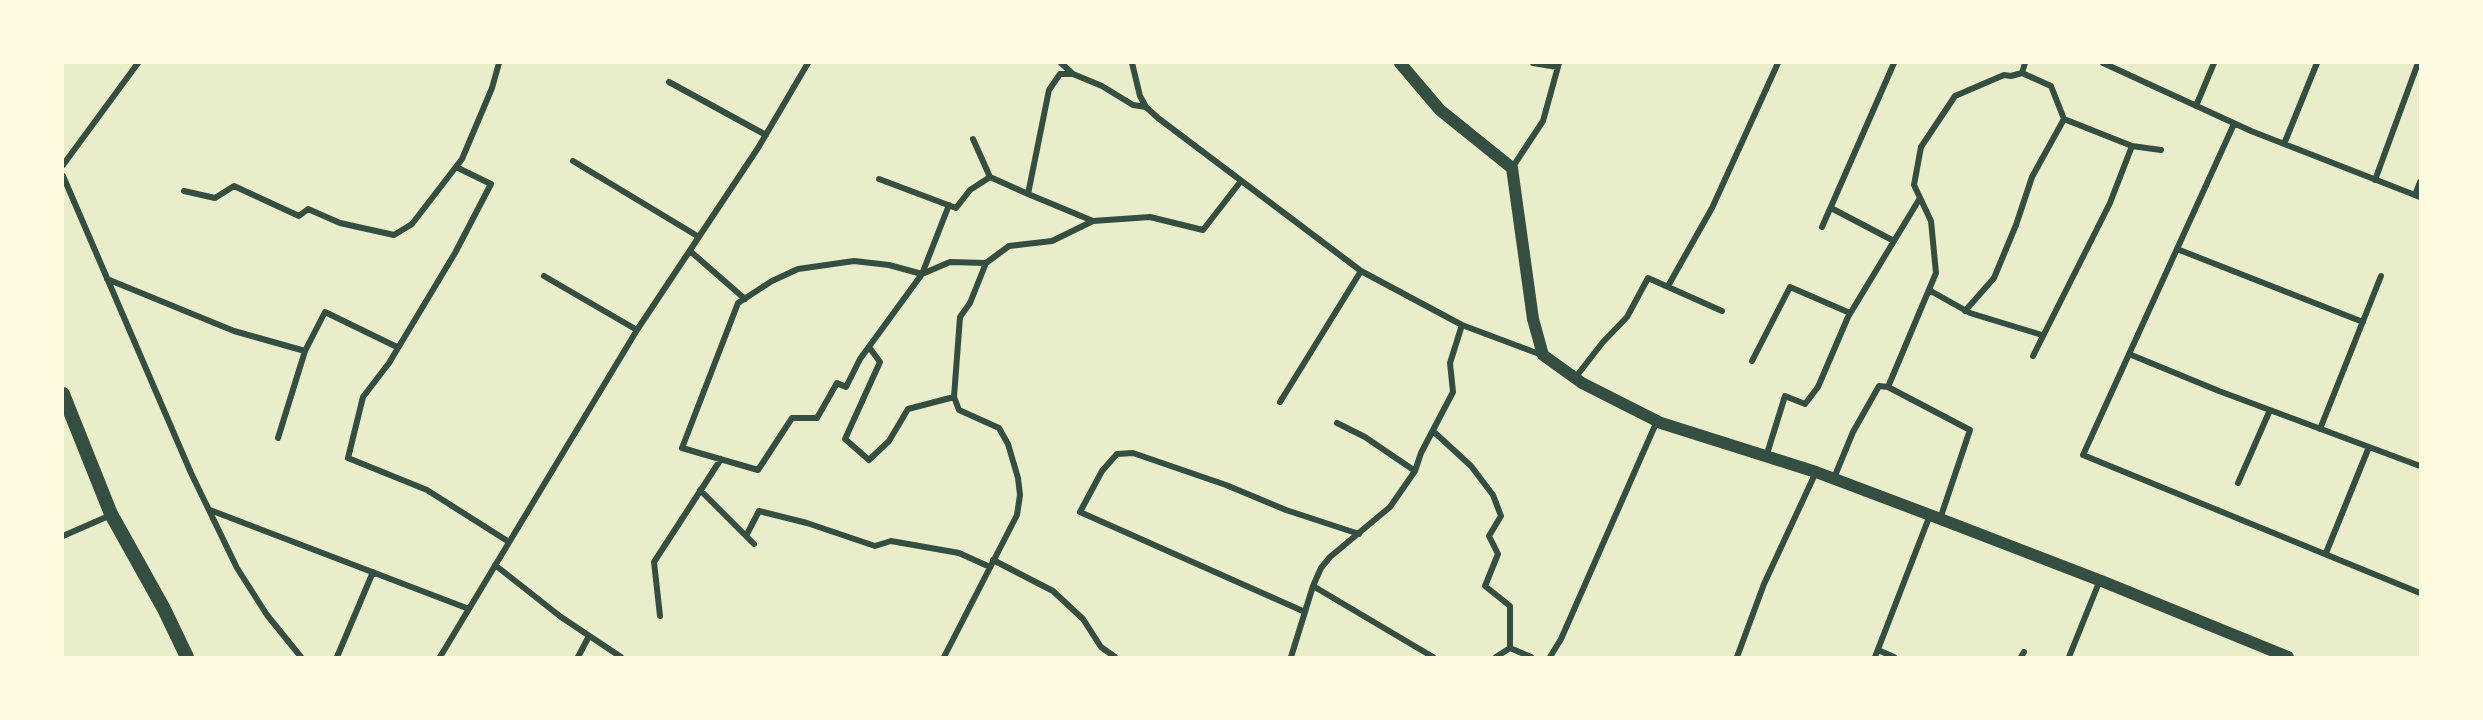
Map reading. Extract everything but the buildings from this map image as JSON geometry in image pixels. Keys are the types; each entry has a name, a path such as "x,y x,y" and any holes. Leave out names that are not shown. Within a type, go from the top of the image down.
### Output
{"main road":[{"path":"1400,63 1440,110 1512,168 1533,320 1543,355 1575,378 1619,404 1657,421 1816,472 2100,580 2288,657"},
{"path":"63,394 111,514 164,609 187,657"}],"street":[{"path":"63,165 138,63"},
{"path":"184,191 215,198 234,186 298,216 308,209 340,223 394,235 412,224 462,159 492,88 499,63"},
{"path":"440,657 637,330 766,135 808,63"},
{"path":"1061,63 1073,74 1133,105 1146,107"},
{"path":"1132,63 1140,96 1146,107 1158,118 1360,271 1462,325 1543,355"},
{"path":"1512,168 1543,121 1558,65 1533,63"},
{"path":"1668,286 1712,208 1778,63"},
{"path":"1822,227 1894,63"},
{"path":"2022,73 2025,63"},
{"path":"2196,106 2214,63"},
{"path":"2284,144 2317,63"},
{"path":"2375,180 2418,63"},
{"path":"2106,64 2235,124 2417,196 2420,182"},
{"path":"1888,387 1936,273 1931,221 1914,185 1921,147 1955,96 2004,75 2022,73 2051,86 2064,119 2132,146 2160,150"},
{"path":"1028,194 1049,90 1060,75 1073,74"},
{"path":"669,82 766,135"},
{"path":"1965,310 1994,278 2016,225 2032,177 2064,119"},
{"path":"2235,124 2083,455 2420,593"},
{"path":"973,139 990,177 1093,220"},
{"path":"2033,356 2110,203 2132,146"},
{"path":"573,161 699,237"},
{"path":"456,167 491,184 455,253 398,347 363,397 348,458 427,490 510,542"},
{"path":"63,176 191,474 237,568 267,615 301,657"},
{"path":"879,179 956,208 969,190 990,177"},
{"path":"944,657 1017,515 1020,495 1018,478 1008,444 999,428 959,410 954,397 960,317 970,303 986,263 1009,246 1052,241 1093,220 1150,217 1203,230 1240,181"},
{"path":"1766,457 1785,396 1805,404 1818,387 1850,313 1920,198"},
{"path":"949,205 922,274 869,347 846,387 837,383 817,418 792,418 758,470 682,448 738,303 772,281 798,269 854,261 889,265 922,274 950,262 986,263"},
{"path":"1831,208 1894,241"},
{"path":"2177,249 2362,322"},
{"path":"690,250 745,299"},
{"path":"1280,402 1360,271"},
{"path":"544,276 637,330"},
{"path":"2320,429 2381,276"},
{"path":"1575,378 1603,342 1627,317 1648,278 1722,312"},
{"path":"107,279 234,331 305,351"},
{"path":"1752,361 1790,286 1850,313"},
{"path":"1929,290 1965,310 2042,335"},
{"path":"278,438 305,351 324,312 398,347"},
{"path":"1292,657 1313,586 1330,557 1390,507 1415,471 1421,453 1453,392 1450,363 1462,325"},
{"path":"869,347 880,362 845,439 869,460 889,441 908,409 954,397"},
{"path":"2129,354 2420,466"},
{"path":"1834,479 1852,432 1879,386 1888,387 1970,430 1875,657"},
{"path":"2238,483 2270,410"},
{"path":"1550,657 1561,639 1657,421"},
{"path":"1337,423 1365,437 1415,471"},
{"path":"1433,431 1471,466 1493,495 1501,516 1489,536 1498,554 1485,586 1510,606 1510,648"},
{"path":"2326,553 2369,447"},
{"path":"1305,612 1080,512 1102,471 1117,454 1133,453 1226,485 1286,510 1359,534"},
{"path":"660,616 654,562 721,459"},
{"path":"1737,657 1764,584 1816,472"},
{"path":"700,490 754,544"},
{"path":"210,510 469,609"},
{"path":"746,536 759,511 807,523 875,546 891,541 959,553 992,564 1053,591 1083,619 1101,647 1115,657"},
{"path":"63,536 111,514"},
{"path":"495,566 561,617 621,657"},
{"path":"337,657 373,572"},
{"path":"2070,657 2100,580"},
{"path":"1313,586 1432,657"},
{"path":"578,657 589,636"},
{"path":"1496,657 1510,648"},
{"path":"1510,648 1531,657"},
{"path":"1878,650 1894,657"}]}
